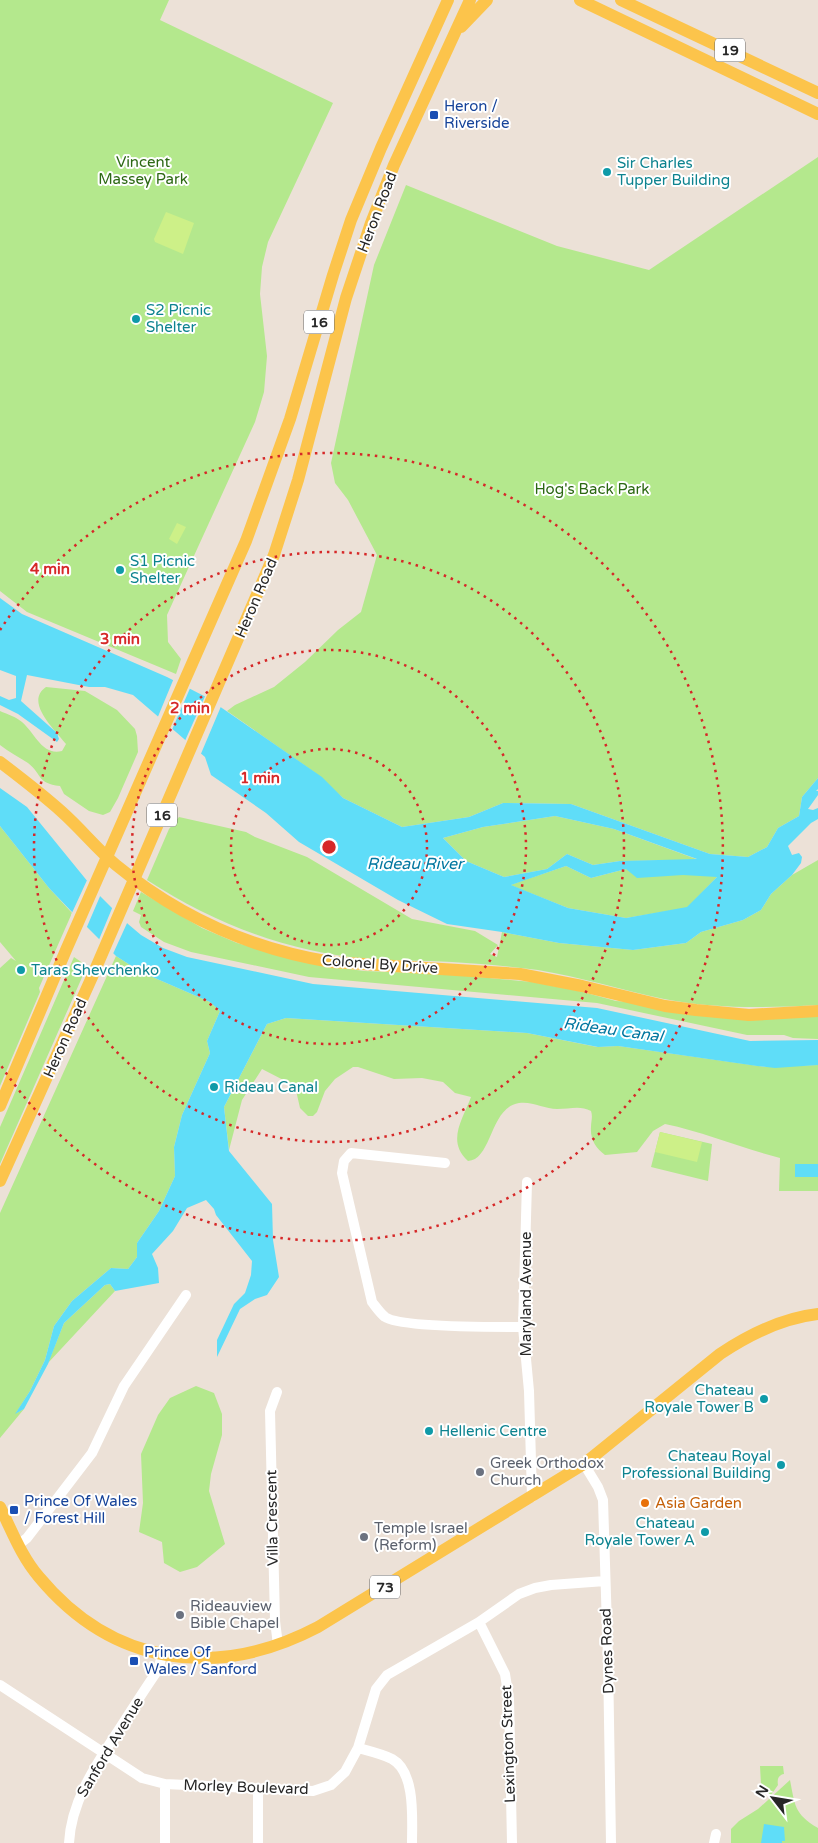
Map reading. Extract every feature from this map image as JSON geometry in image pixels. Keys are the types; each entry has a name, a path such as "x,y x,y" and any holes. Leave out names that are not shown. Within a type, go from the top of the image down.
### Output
{"main road":[{"name":"Heron Road","path":"0,1106 66,950 246,541 290,420 351,220 380,148 448,0"},
{"name":"Heron Road","path":"0,1181 92,977 274,555 287,518 309,441 346,298 371,223 394,165 470,0"},
{"path":"454,34 488,0"},
{"name":"19","path":"580,0 818,114"},
{"name":"19","path":"622,0 818,93"},
{"name":"Colonel By Drive","path":"0,762 62,812 104,854 143,886 198,919 252,942 305,957 332,962 520,974 582,986 665,1006 696,1010 749,1015 818,1011"},
{"name":"73","path":"0,1523 16,1542 38,1576 52,1591 86,1621 120,1640 162,1655 192,1659 220,1658 246,1654 278,1645 318,1628 532,1497 584,1464 720,1354 741,1340 784,1321 818,1314"},
{"name":"73","path":"0,1507 16,1542"}],"street":[{"path":"445,1163 351,1153 344,1162 342,1174 372,1302 386,1318 405,1322 457,1326 523,1327"},
{"name":"Maryland Avenue","path":"527,1182 523,1327 529,1391 532,1497"},
{"path":"16,1542 27,1538 92,1453 124,1386 186,1295"},
{"name":"Villa Crescent","path":"277,1392 270,1411 275,1621 278,1645"},
{"name":"Dynes Road","path":"584,1464 598,1487 603,1500 611,1843"},
{"name":"Morley Boulevard","path":"0,1685 142,1778 165,1784 313,1791 331,1785 345,1772 358,1748 376,1689 387,1675 479,1622 519,1594 551,1585 605,1581"},
{"name":"Lexington Street","path":"479,1622 505,1674 509,1699 512,1843"},
{"name":"Sanford Avenue","path":"69,1843 77,1804 103,1754 158,1670 162,1655"},
{"path":"358,1748 393,1759 406,1774 411,1794 412,1843"},
{"path":"165,1784 165,1843"},
{"path":"258,1789 258,1843"}],"green space":[{"name":"Vincent Massey Park","path":"0,0 169,0 160,20 333,103 268,242 262,267 260,294 267,356 264,392 255,422 167,615 168,642 181,659 176,674 27,612 0,591"},
{"name":"Hog's Back Park","path":"818,157 818,778 802,797 799,816 778,828 767,847 748,857 710,854 571,804 503,803 469,817 402,827 343,798 314,772 227,711 235,705 274,687 361,612 377,555 348,500 335,483 331,463 374,265 406,185 557,246 649,270"},
{"path":"166,212 194,223 183,254 155,242 154,239"},
{"path":"177,523 186,527 177,544 169,539"},
{"path":"46,687 85,691 117,710 135,729 138,752 110,812 103,815 89,811 64,794 60,786 43,781 33,767 0,745 0,711 22,722 44,747 55,752 62,751 66,744 49,724 40,708 38,700 40,693"},
{"path":"555,816 614,829 699,860 620,861 593,865 567,854 547,869 504,877 466,861 443,838 483,827"},
{"path":"179,817 246,832 307,857 412,919 475,931 498,945 490,954 497,957 502,932 559,943 633,950 686,943 701,932 743,920 761,910 771,894 792,875 818,860 818,1005 760,1007 702,1005 664,999 538,970 452,962 369,959 309,950 281,943 199,910 147,880 169,829"},
{"path":"0,826 49,888 72,913 39,988 40,992 0,1086 0,968 11,958 16,961 0,942"},
{"path":"566,866 591,878 626,869 718,876 687,908 626,918 568,908 510,885"},
{"path":"141,892 202,928 237,943 319,965 364,971 447,974 532,982 579,991 616,1001 818,1016 818,1039 793,1038 784,1035 747,1035 597,1003 309,977 191,952 164,942 141,927 139,922 141,915 133,911"},
{"path":"116,956 141,972 210,1002 220,1011 207,1041 210,1053 182,1115 174,1147 175,1176 159,1211 137,1243 137,1257 128,1269 111,1268 72,1301 54,1326 45,1360 30,1391 16,1413 24,1409 0,1438 0,1213"},
{"path":"74,957 87,966 0,1164 0,1127"},
{"path":"286,1018 527,1033 597,1047 618,1046 765,1067 818,1065 818,1191 779,1191 780,1158 694,1131 665,1124 653,1131 637,1152 605,1155 593,1140 591,1111 579,1108 552,1109 529,1103 519,1103 509,1107 496,1123 482,1152 476,1158 468,1161 461,1153 457,1138 458,1130 471,1097 455,1093 443,1082 422,1078 394,1079 358,1067 353,1067 335,1079 325,1091 317,1112 313,1116 308,1116 300,1108 295,1086 262,1069 242,1100 229,1150 224,1107 267,1024"},
{"path":"660,1132 712,1144 708,1181 651,1167"},
{"path":"660,1132 702,1142 697,1162 655,1152"},
{"path":"110,1284 115,1291 48,1363 64,1323 105,1285"},
{"path":"196,1386 214,1393 222,1414 222,1435 211,1474 209,1491 225,1544 197,1567 180,1572 164,1563 162,1542 139,1532 143,1503 141,1454 158,1415 170,1398"},
{"path":"760,1766 783,1766 784,1774 779,1777 778,1785 771,1795 763,1790"},
{"path":"790,1780 797,1808 804,1818 818,1828 818,1843 731,1843 731,1829 739,1821 758,1809"}],"water":[{"name":"Rideau River","path":"0,598 22,614 167,677 206,697 322,777 343,798 402,827 469,817 503,803 571,804 710,854 748,857 767,847 778,828 799,816 802,797 818,778 818,789 816,791 818,791 818,795 808,809 818,808 818,819 811,823 788,846 792,855 799,853 802,857 801,863 792,875 771,894 761,910 743,920 701,932 686,943 633,950 559,943 447,924 398,900 299,842 266,813 211,775 205,757 133,695 105,687 89,687 27,675 21,701 57,733 59,739 57,742 18,714 0,705 0,696 9,700 16,698 16,676 0,670","holes":["555,816 614,829 697,859 620,861 593,865 567,854 547,869 504,877 466,861 443,838 483,827","566,866 591,878 626,869 637,878 683,875 717,877 687,907 626,918 568,908 511,885"]},
{"name":"Rideau Canal","path":"0,788 27,807 97,893 128,924 141,935 163,948 187,957 313,984 597,1008 750,1041 818,1040 818,1065 775,1068 618,1046 598,1047 527,1033 286,1018 267,1024 224,1107 229,1151 272,1204 273,1240 279,1277 267,1295 255,1299 240,1309 217,1357 217,1340 234,1304 245,1293 251,1275 252,1261 206,1200 187,1208 173,1231 152,1254 158,1268 159,1283 115,1291 110,1284 105,1285 64,1323 48,1364 24,1409 15,1414 30,1391 45,1360 54,1326 72,1301 111,1268 128,1269 137,1257 137,1243 159,1211 175,1176 174,1147 182,1115 210,1053 207,1041 220,1011 210,1002 141,972 116,956 71,911 49,888 0,826"},
{"path":"795,1164 818,1164 818,1177 795,1177"},
{"path":"764,1824 784,1827 785,1841 782,1841 782,1843 761,1843"}],"pier":[{"path":"174,678 191,686 171,732 157,719"},
{"path":"206,694 222,704 200,756 184,743"},
{"path":"88,878 101,894 86,929 71,915"},
{"path":"113,906 128,921 112,956 98,942"}],"place":[{"name":"Heron / Riverside","path":"434,115"},
{"name":"Sir Charles Tupper Building","path":"607,172"},
{"name":"S2 Picnic Shelter","path":"136,319"},
{"name":"S1 Picnic Shelter","path":"120,570"},
{"name":"Taras Shevchenko","path":"21,970"},
{"name":"Rideau Canal","path":"214,1087"},
{"name":"Chateau Royale Tower B","path":"764,1399"},
{"name":"Hellenic Centre","path":"429,1431"},
{"name":"Chateau Royal Professional Building","path":"781,1465"},
{"name":"Greek Orthodox Church","path":"480,1472"},
{"name":"Asia Garden","path":"645,1503"},
{"name":"Prince Of Wales / Forest Hill","path":"14,1510"},
{"name":"Chateau Royale Tower A","path":"705,1532"},
{"name":"Temple Israel (Reform)","path":"364,1537"},
{"name":"Rideauview Bible Chapel","path":"180,1615"},
{"name":"Prince Of Wales / Sanford","path":"134,1661"}]}
